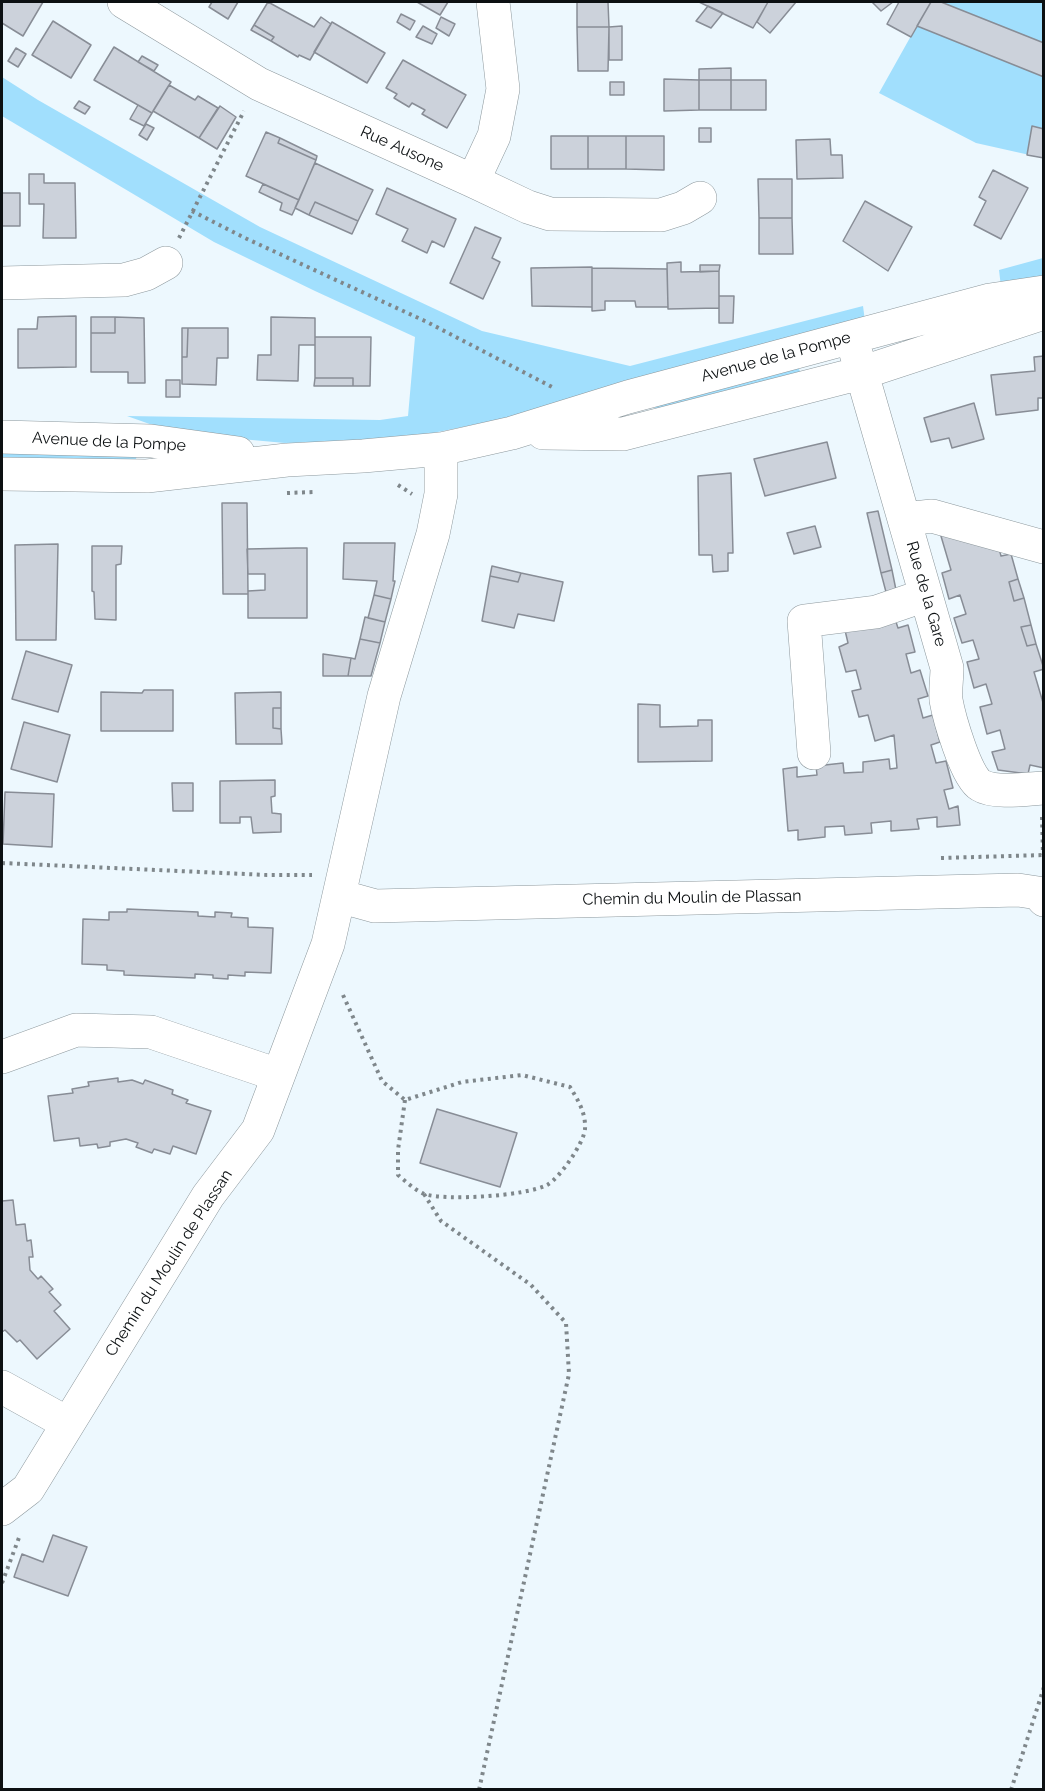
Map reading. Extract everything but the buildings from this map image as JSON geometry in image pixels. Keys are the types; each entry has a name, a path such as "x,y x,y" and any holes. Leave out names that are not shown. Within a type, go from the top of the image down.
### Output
{"street":[{"name":"Rue Ausone","path":"124,2 259,84 528,207 550,214 661,215 683,208 700,198"},
{"path":"473,181 494,136 503,89 493,2"},
{"path":"2,282 124,280 146,274 166,263"},
{"name":"Avenue de la Pompe","path":"2,474 147,476 287,460 363,456 441,448 512,433 628,397 990,300 1044,292"},
{"name":"Avenue de la Pompe","path":"512,433 623,434 861,373 1044,313"},
{"name":"Rue de la Gare","path":"851,337 947,668 946,700 967,769 981,786 1008,790 1044,788"},
{"name":"Avenue de la Pompe","path":"2,437 151,441 287,460"},
{"name":"Chemin du Moulin de Plassan","path":"4,1507 28,1489 208,1196 258,1130 328,944 384,696 434,534 441,494 441,448"},
{"path":"905,519 932,516 1044,547"},
{"path":"814,753 804,621 876,612 926,595"},
{"name":"Chemin du Moulin de Plassan","path":"342,886 375,906 1018,890 1038,893 1044,900"},
{"path":"2,1057 76,1030 152,1032 278,1075"},
{"path":"2,1387 67,1424"}],"path":[{"path":"166,263 259,84"},
{"path":"192,211 427,322 555,388"},
{"path":"936,858 1044,855"},
{"path":"2,863 267,875 342,886"},
{"path":"318,970 335,979 382,1081 405,1100"},
{"path":"405,1100 462,1082 522,1075 570,1087 582,1106 585,1130 568,1166 547,1185 517,1192 468,1198 423,1193"},
{"path":"405,1100 398,1150 398,1175 423,1193 441,1221 531,1285 566,1323 569,1374 479,1790"},
{"path":"2,1583 21,1532 4,1507"},
{"path":"1011,1790 1044,1687"}],"shaded area":[{"path":"930,2 1043,2 1043,158 976,143 879,93"},
{"path":"2,77 260,227 482,331 630,366 863,306 865,321 497,420 428,434 366,441 285,443 175,433 127,416 380,420 408,416 415,337 214,242 2,116"},
{"path":"1043,258 1043,281 1001,287 999,270"},
{"path":"796,364 800,371 797,377 657,409 653,406"},
{"path":"2,446 137,456 134,464 2,466"}]}
